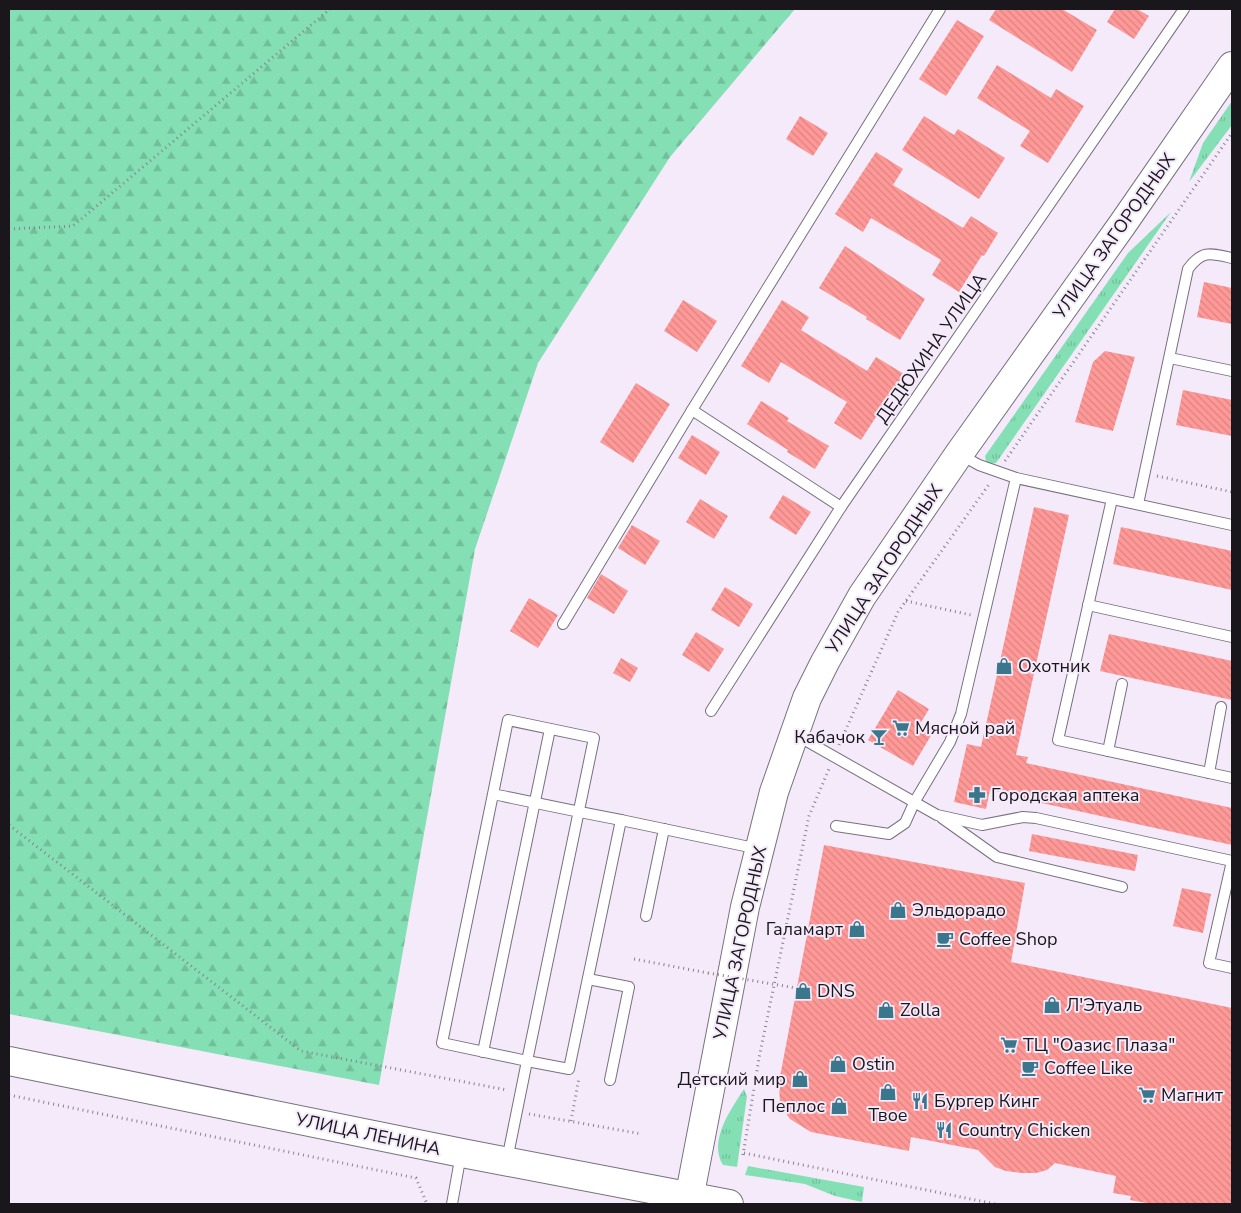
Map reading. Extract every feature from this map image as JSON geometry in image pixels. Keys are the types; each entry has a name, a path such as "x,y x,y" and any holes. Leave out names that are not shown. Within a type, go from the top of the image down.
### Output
{"main road":[{"name":"УЛИЦА ЗАГОРОДНЫХ","path":"688,1200 745,907 774,792 793,733 807,698 854,610 959,454 1122,225 1232,66"},
{"name":"УЛИЦА ЛЕНИНА","path":"9,1061 506,1161 688,1200 729,1204"}],"lane":[{"path":"563,624 692,410 940,9"},
{"name":"ДЕДЮХИНА УЛИЦА","path":"711,711 841,508 1184,9"},
{"path":"1138,504 1188,269 1195,259 1202,254 1232,258"},
{"path":"1170,358 1232,370"},
{"path":"692,410 841,508"},
{"path":"959,454 997,472 1016,478 1232,525"},
{"path":"836,826 889,834 905,823 915,801 950,742 961,714 1016,478"},
{"path":"1112,499 1058,740 1232,778"},
{"path":"1088,605 1232,636"},
{"path":"1108,751 1122,684"},
{"path":"1209,773 1221,707"},
{"path":"506,1161 527,1061 578,812 594,738 508,720 442,1043 483,1052 527,1061 569,1069 621,820"},
{"path":"483,1052 550,729"},
{"path":"793,733 915,801 997,857 1122,887"},
{"path":"493,794 759,849"},
{"path":"937,815 982,825 1023,817 1036,818 1232,861 1209,963 1232,968"},
{"path":"646,916 664,829"},
{"path":"588,978 629,987 610,1080"},
{"path":"453,1204 462,1153"}],"path":[{"path":"9,229 73,226 330,9"},
{"path":"995,1204 744,1154 760,1058 809,816 898,612 1232,133"},
{"path":"1145,473 1232,492"},
{"path":"906,601 984,618"},
{"path":"9,825 301,1051 520,1092"},
{"path":"634,959 796,988"},
{"path":"9,1095 416,1178 427,1204"},
{"path":"516,1111 642,1134"}],"green space":[{"path":"9,9 795,9 670,157 538,363 475,549 379,1085 9,1014"},
{"path":"1232,101 1232,125 1189,182 1203,143"},
{"path":"1171,212 996,463 990,464 986,461 985,456 1128,253"},
{"path":"744,1089 747,1096 737,1167 723,1165 719,1156 720,1136 733,1106"},
{"path":"748,1166 864,1187 862,1202 835,1196 805,1184 745,1175"}],"building":[{"path":"996,9 1062,9 1097,30 1072,72 989,20"},
{"path":"1115,9 1137,9 1149,16 1134,39 1107,22"},
{"path":"957,20 984,36 946,96 919,79"},
{"path":"997,65 1051,98 1056,89 1084,106 1048,163 1020,146 1030,131 977,98"},
{"path":"800,116 828,133 813,156 786,139"},
{"path":"924,116 954,135 958,129 1005,158 979,199 902,150"},
{"path":"876,152 903,169 893,185 963,228 971,216 998,233 959,292 932,275 941,260 871,218 863,232 835,214"},
{"path":"845,246 925,299 900,340 866,319 867,317 819,288"},
{"path":"1204,282 1232,288 1232,324 1197,317"},
{"path":"683,300 717,321 697,352 664,331"},
{"path":"782,300 809,317 801,330 867,371 876,357 904,374 861,440 834,423 847,402 781,362 769,383 741,366"},
{"path":"1105,351 1135,357 1113,431 1075,422 1093,362"},
{"path":"636,383 670,404 633,463 600,442"},
{"path":"1183,390 1232,400 1232,436 1176,425"},
{"path":"761,401 789,418 787,421 829,446 815,469 747,424"},
{"path":"692,435 720,452 706,475 678,458"},
{"path":"783,495 811,512 796,535 769,518"},
{"path":"700,499 728,516 714,539 686,522"},
{"path":"1034,507 1069,515 1016,755 1028,757 1026,763 1232,808 1232,845 990,790 986,809 954,802 967,744 981,747"},
{"path":"632,525 660,541 645,565 618,548"},
{"path":"1121,527 1232,551 1232,590 1113,564"},
{"path":"601,574 628,591 614,614 587,598"},
{"path":"725,587 753,604 739,627 711,610"},
{"path":"529,598 558,615 538,648 510,631"},
{"path":"696,632 724,649 709,672 682,655"},
{"path":"1109,634 1232,661 1232,700 1100,671"},
{"path":"621,658 638,668 630,682 613,673"},
{"name":"Мясной рай","path":"898,690 929,709 920,724 933,732 913,766 868,740"},
{"path":"1032,834 1138,855 1135,871 1029,851"},
{"name":"ТЦ \"Оазис Плаза\"","path":"824,845 1025,883 1011,962 1232,1008 1232,1204 1152,1204 1130,1200 1131,1196 1113,1193 1116,1176 1055,1163 1047,1170 1036,1173 1006,1171 995,1167 978,1150 911,1137 909,1151 811,1132 790,1119 780,1105 779,1082"},
{"path":"1182,888 1211,894 1203,933 1173,926"}],"place":[{"name":"Охотник","path":"1004,666"},
{"name":"Мясной рай","path":"901,728"},
{"name":"Кабачок","path":"879,737"},
{"name":"Городская аптека","path":"977,795"},
{"name":"Эльдорадо","path":"898,910"},
{"name":"Галамарт","path":"857,929"},
{"name":"Coffee Shop","path":"945,939"},
{"name":"DNS","path":"803,991"},
{"name":"Л'Этуаль","path":"1052,1005"},
{"name":"Zolla","path":"886,1010"},
{"name":"ТЦ \"Оазис Плаза\"","path":"1009,1045"},
{"name":"Ostin","path":"838,1064"},
{"name":"Coffee Like","path":"1030,1068"},
{"name":"Детский мир","path":"800,1079"},
{"name":"Твое","path":"888,1092"},
{"name":"Магнит","path":"1147,1095"},
{"name":"Бургер Кинг","path":"920,1101"},
{"name":"Пеплос","path":"839,1106"},
{"name":"Country Chicken","path":"944,1130"}]}
